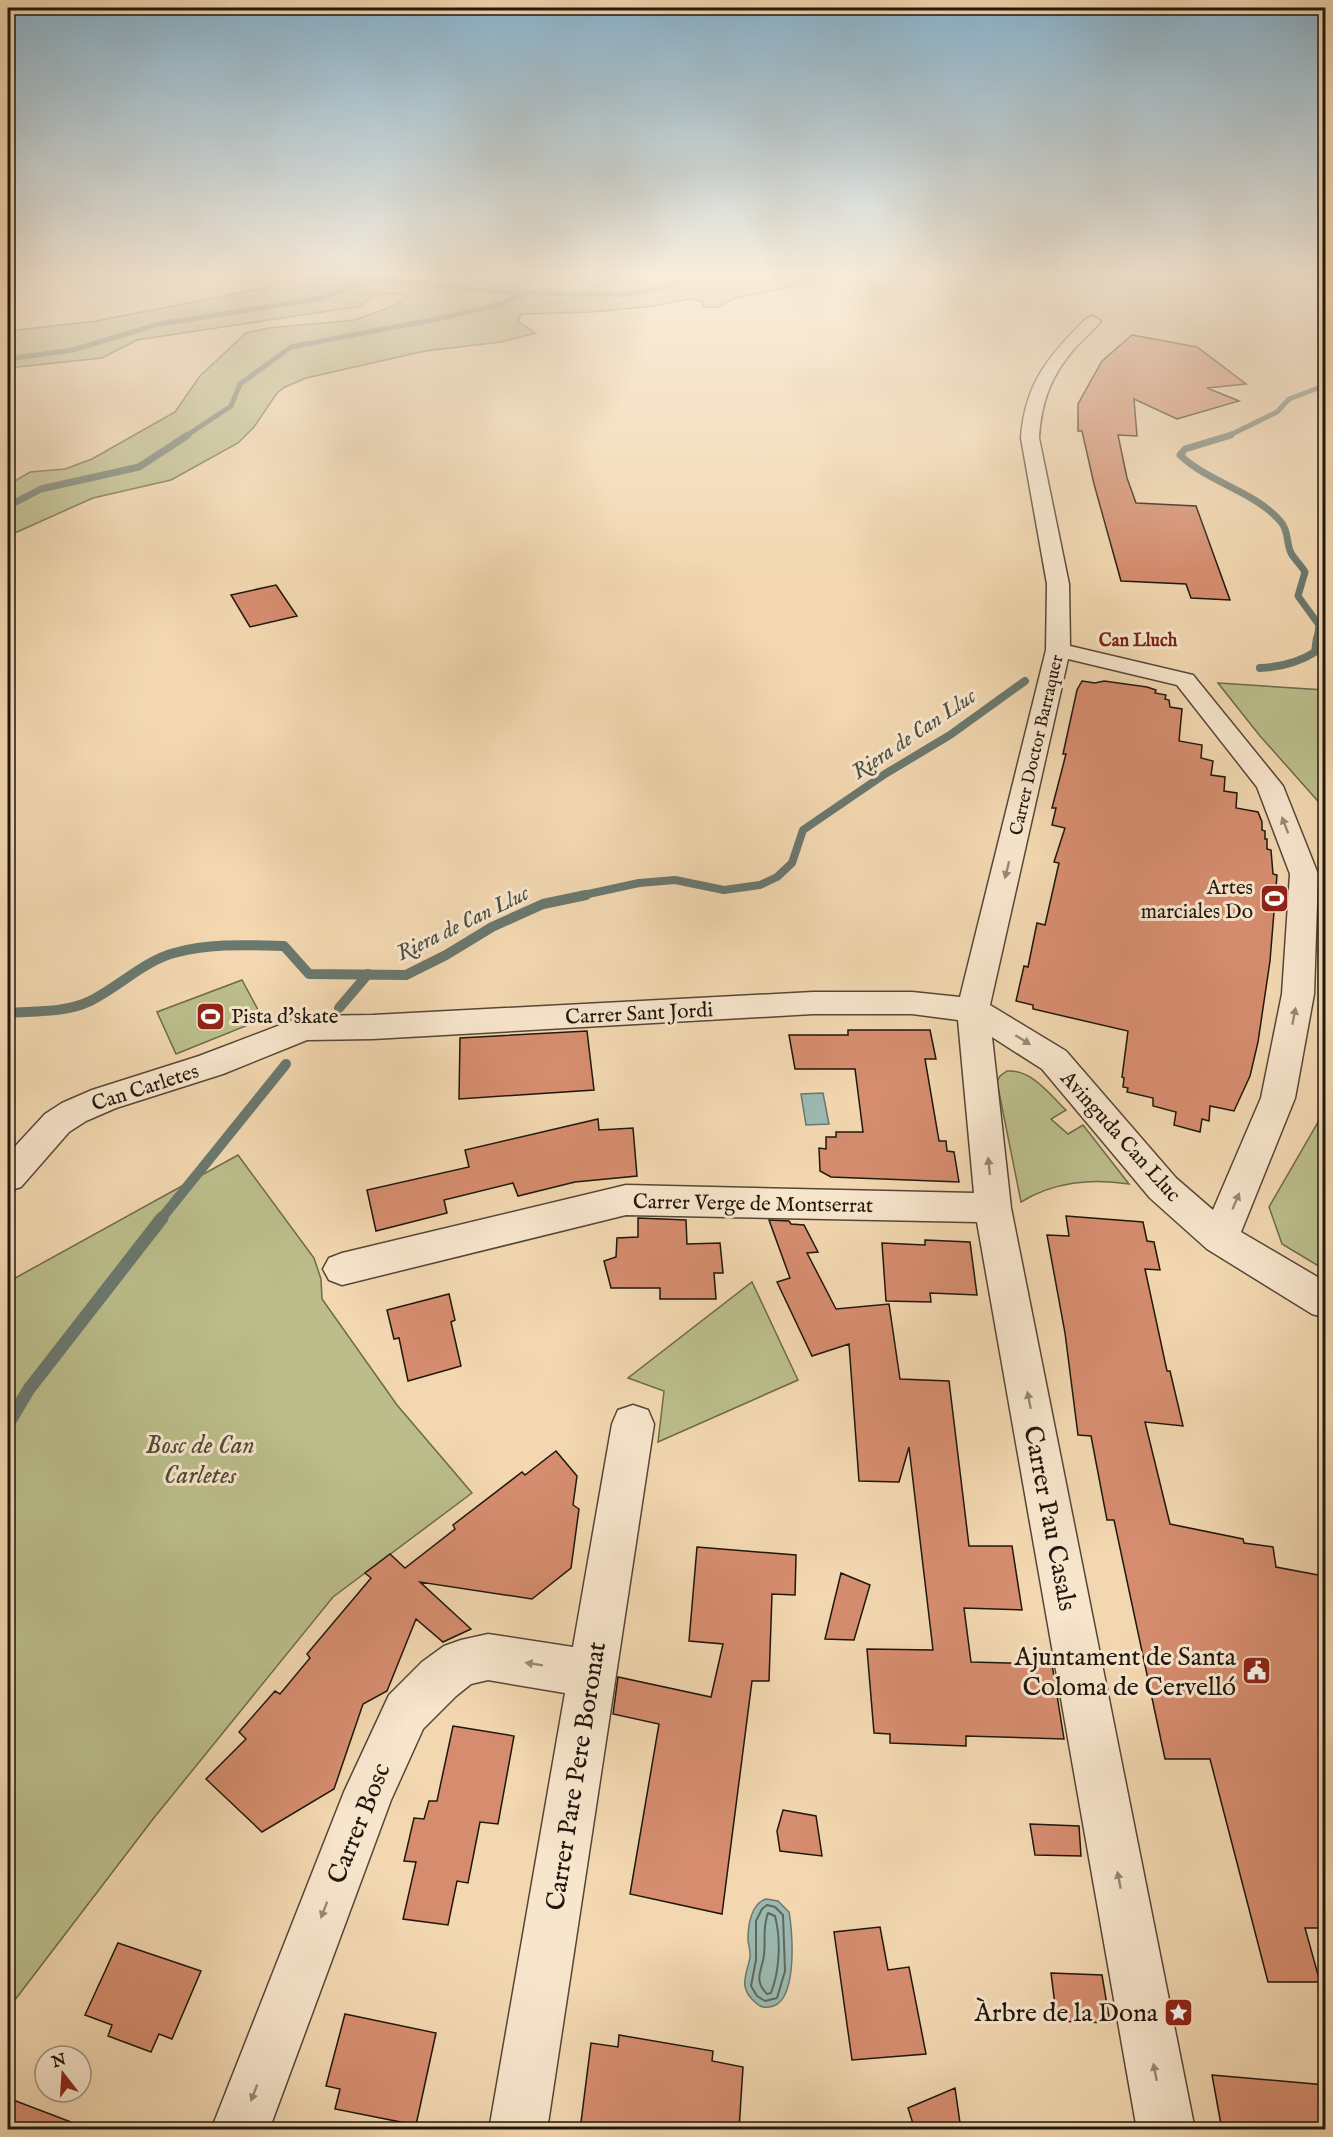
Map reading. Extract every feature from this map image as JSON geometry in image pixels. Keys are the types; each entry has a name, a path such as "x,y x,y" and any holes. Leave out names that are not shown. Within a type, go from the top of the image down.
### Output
{"street":[{"name":"Carrer Doctor Barraquer","path":"973,1010 1058,650 1058,584 1030,438 1033,401 1045,374"},
{"path":"1058,650 1185,680 1270,786 1304,874 1298,994 1278,1098 1220,1238"},
{"name":"Carrer Sant Jordi","path":"304,1028 373,1027 813,1003 912,1003 973,1010"},
{"name":"Carrer Pau Casals","path":"973,1010 993,1208 1166,2130"},
{"name":"Avinguda Can Lluc","path":"973,1010 1054,1060 1163,1188 1220,1238 1326,1302"},
{"name":"Can Carletes","path":"8,1177 45,1135 74,1112 141,1085 211,1065 304,1028"},
{"name":"Carrer Verge de Montserrat","path":"342,1269 626,1200 993,1208"},
{"name":"Carrer Pare Pere Boronat","path":"518,2130 633,1424"},
{"name":"Carrer Bosc","path":"240,2130 369,1792 406,1712 439,1679 461,1663 488,1657 592,1674"}],"green space":[{"path":"202,374 325,374 306,378 285,387 277,393 254,427 238,443 171,480 93,498 8,536 8,485 30,472 65,469 92,459 175,412"},
{"path":"1218,683 1325,690 1325,809 1260,736"},
{"name":"Pista d'skate","path":"242,980 263,1019 176,1054 157,1012"},
{"path":"1007,1071 1025,1074 1047,1091 1066,1110 1051,1119 1068,1134 1083,1125 1129,1184 1101,1181 1073,1183 1046,1190 1021,1202 997,1082 1000,1076"},
{"path":"1325,1110 1325,1270 1282,1244 1269,1207"},
{"name":"Bosc de Can Carletes","path":"238,1155 314,1258 321,1279 322,1299 397,1405 472,1493 333,1597 153,1819 8,2009 8,1282"},
{"path":"752,1282 798,1380 658,1442 664,1391 628,1378"}],"water":[{"path":"823,1093 829,1124 806,1125 801,1094"},
{"path":"766,1899 778,1901 789,1912 792,1951 789,1982 785,1994 778,2003 762,2007 750,1997 745,1981 750,1955 748,1939 750,1922 757,1905"}],"building":[{"path":"1095,374 1232,374 1246,384 1207,388 1239,401 1177,419 1134,399 1137,436 1118,435 1127,478 1136,503 1196,506 1230,600 1191,598 1186,584 1121,581 1082,431 1078,431 1078,404"},
{"path":"276,585 297,616 250,627 231,595"},
{"path":"1082,681 1095,683 1104,681 1147,687 1156,690 1155,693 1166,695 1165,699 1169,700 1170,707 1182,709 1179,741 1202,745 1201,758 1213,761 1211,775 1225,777 1224,791 1237,793 1236,808 1258,812 1262,830 1265,831 1265,839 1267,839 1267,849 1271,850 1273,874 1277,875 1270,961 1258,1042 1250,1076 1234,1111 1210,1106 1209,1121 1202,1119 1200,1132 1174,1125 1176,1112 1153,1106 1153,1098 1127,1092 1128,1088 1123,1087 1124,1078 1122,1077 1128,1031 1033,1009 1033,1005 1016,1001 1024,966 1028,967 1037,923 1045,925 1059,863 1054,862 1065,828 1052,825 1056,808 1052,808 1066,754 1063,754 1077,690"},
{"path":"848,1030 930,1030 936,1059 925,1059 939,1141 946,1141 947,1151 954,1152 959,1182 831,1177 820,1171 819,1148 826,1149 826,1137 836,1137 836,1132 863,1132 855,1069 795,1069 789,1035 848,1035"},
{"path":"587,1031 594,1090 459,1099 460,1038"},
{"path":"598,1119 599,1130 633,1128 637,1176 575,1182 518,1196 513,1183 444,1200 447,1213 376,1231 367,1190 469,1167 465,1150"},
{"path":"1066,1216 1143,1222 1147,1241 1154,1242 1160,1270 1145,1269 1167,1371 1170,1371 1183,1426 1145,1422 1170,1524 1243,1539 1244,1543 1273,1547 1276,1567 1318,1575 1326,1604 1326,1928 1305,1928 1320,1982 1268,1982 1210,1759 1165,1759 1114,1520 1107,1520 1091,1436 1078,1435 1065,1333 1047,1235 1069,1236"},
{"path":"638,1218 686,1220 687,1244 720,1243 723,1273 714,1273 716,1299 660,1299 660,1288 611,1288 604,1261 616,1257 617,1238 638,1237"},
{"path":"769,1220 789,1221 791,1224 804,1225 818,1252 807,1253 836,1309 889,1304 900,1379 949,1381 969,1546 1012,1546 1022,1610 964,1608 971,1662 1052,1664 1064,1739 966,1736 966,1746 890,1743 890,1734 874,1733 867,1649 933,1650 909,1447 899,1482 859,1481 849,1344 812,1356 777,1282 790,1278"},
{"path":"925,1240 970,1242 977,1295 930,1293 931,1302 886,1301 882,1243 925,1245"},
{"path":"449,1294 455,1320 451,1322 461,1366 408,1381 399,1338 394,1339 387,1310"},
{"path":"556,1451 577,1476 573,1505 579,1509 571,1568 532,1599 420,1582 471,1629 443,1642 416,1619 387,1691 363,1704 334,1789 262,1832 206,1779 246,1739 239,1732 275,1691 280,1694 310,1658 307,1654 371,1578 365,1573 390,1554 405,1568 455,1529 453,1525 522,1472 525,1475"},
{"path":"697,1547 796,1555 795,1595 772,1594 769,1681 752,1681 722,1914 630,1894 659,1724 613,1714 618,1677 711,1697 723,1644 689,1641"},
{"path":"841,1573 870,1585 854,1640 825,1639"},
{"path":"453,1726 514,1736 498,1824 480,1822 468,1883 457,1881 448,1925 403,1919 416,1862 404,1861 414,1818 424,1819 429,1801 437,1801"},
{"path":"783,1810 816,1816 822,1856 780,1851 777,1831"},
{"path":"1030,1824 1079,1826 1081,1856 1035,1855"},
{"path":"880,1927 888,1970 909,1967 926,2054 852,2060 834,1932"},
{"path":"118,1943 201,1971 172,2039 159,2034 151,2052 108,2036 112,2025 85,2015"},
{"path":"1051,1973 1102,1975 1110,2023 1057,2021"},
{"path":"345,2014 436,2033 416,2125 335,2109 340,2089 326,2086"},
{"path":"619,2035 713,2051 712,2061 743,2067 739,2130 580,2130 591,2043 618,2047"},
{"path":"1212,2075 1326,2085 1326,2130 1222,2130"},
{"path":"955,2088 961,2130 915,2130 908,2108"},
{"path":"8,2098 84,2127 83,2130 8,2130"}],"waterway":[{"path":"186,436 231,406 240,384 254,374"},
{"name":"Riera de Can Lluc","path":"1228,436 1277,412 1289,399 1326,385"},
{"path":"8,506 41,489 139,467 188,435"},
{"name":"Riera de Can Lluc","path":"1228,436 1185,449 1180,455 1204,473 1258,502 1281,522 1291,553 1305,572 1298,596 1319,625 1317,640"},
{"name":"Riera de Can Lluc","path":"1260,668 1289,664 1309,656 1315,652 1317,638"},
{"name":"Riera de Can Lluc","path":"579,896 639,883 675,880 724,890 760,885 777,877 792,863 803,830 885,774 950,735 1025,681"},
{"name":"Riera de Can Lluc","path":"367,975 406,975 446,955 492,927 543,904 586,895"},
{"name":"Riera de Can Lluc","path":"8,1013 50,1011 81,1005 100,996 141,968 163,957 215,946 284,946 309,974 367,975"},
{"path":"339,1008 367,975"},
{"path":"161,1219 286,1064"},
{"path":"8,1424 29,1389 162,1218"}],"place":[{"name":"Artes marciales Do","path":"1274,899"},
{"name":"Pista d'skate","path":"210,1016"},
{"name":"Ajuntament de Santa Coloma de Cervelló","path":"1257,1671"},
{"name":"Àrbre de la Dona","path":"1179,2012"}],"district":[{"name":"Can Lluch","path":"1138,640"}]}
